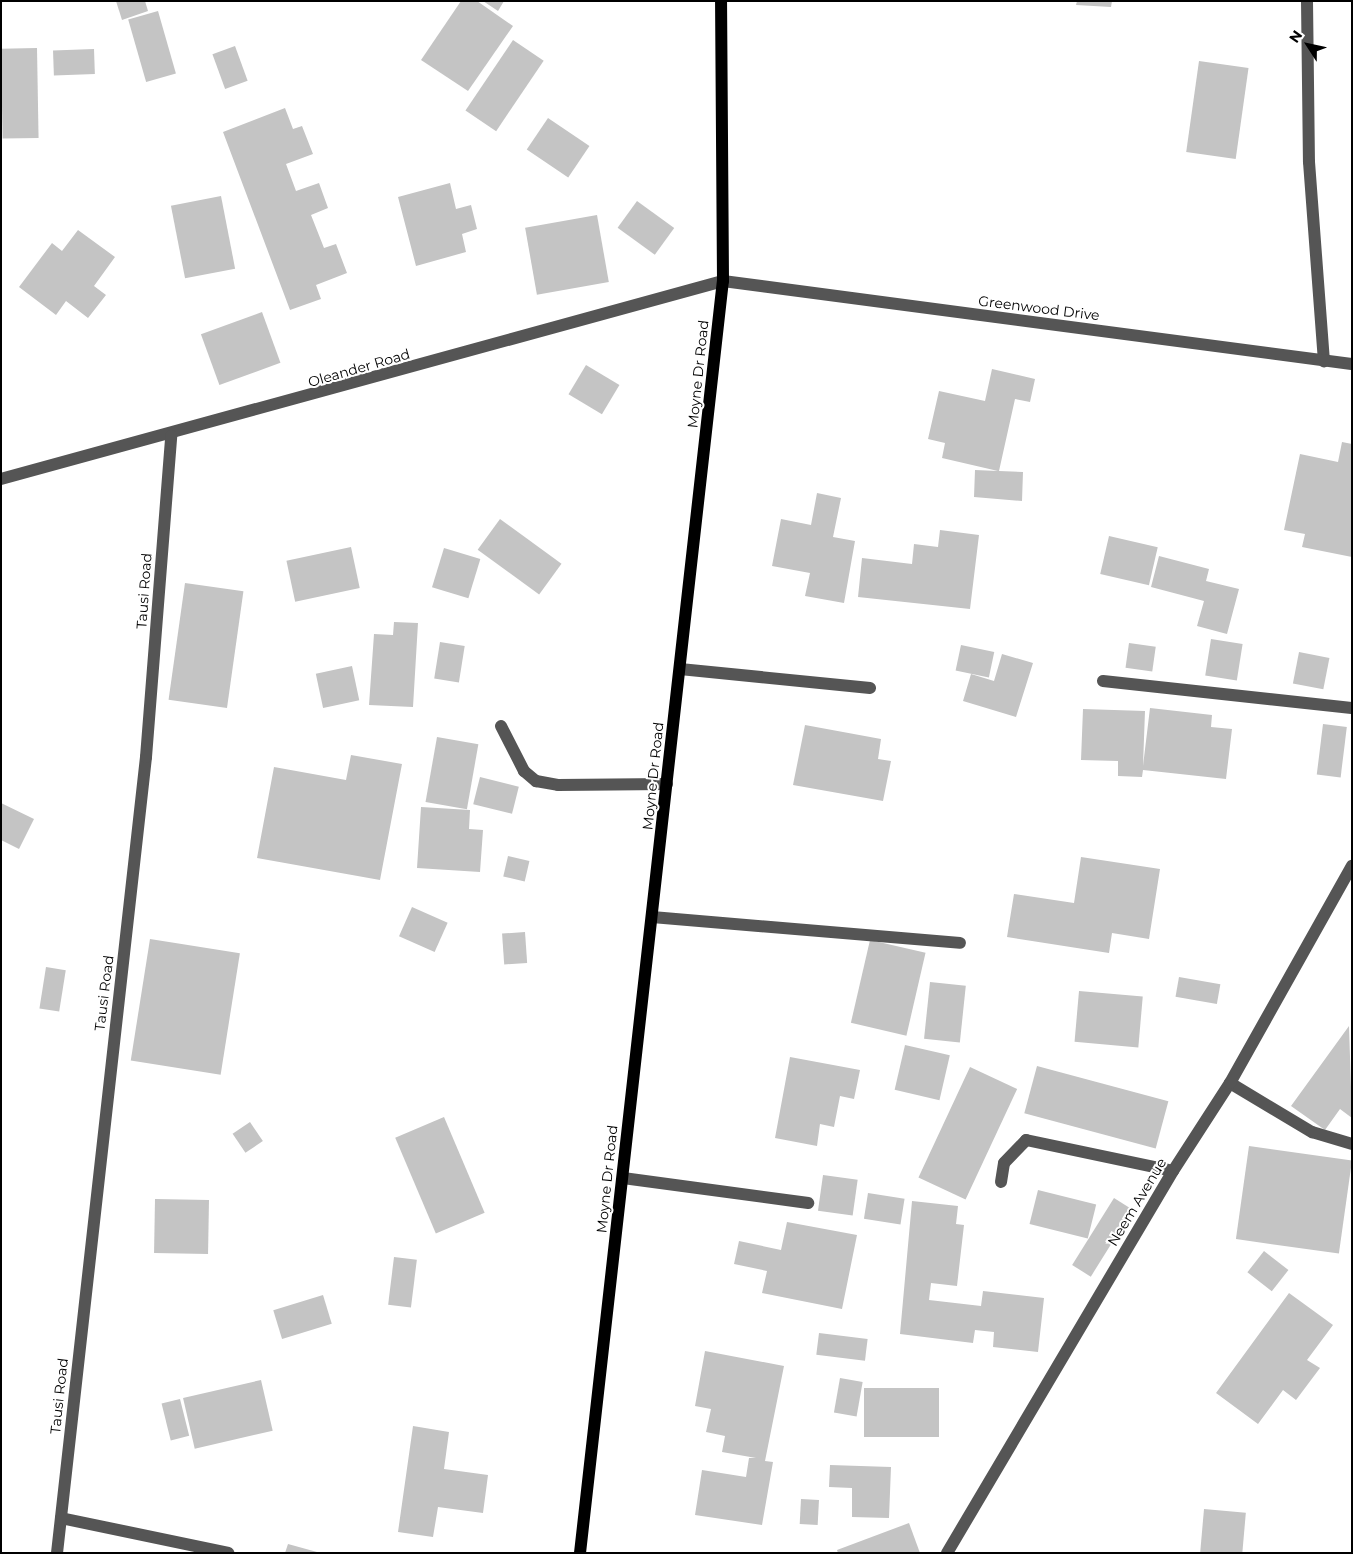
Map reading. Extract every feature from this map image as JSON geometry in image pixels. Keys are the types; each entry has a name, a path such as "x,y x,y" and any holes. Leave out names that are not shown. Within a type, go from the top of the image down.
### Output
{"main road":[{"name":"Moyne Dr Road","path":"580,1553 723,281 721,1"}],"street":[{"path":"1307,1 1309,162 1324,360"},
{"name":"Greenwood Drive","path":"723,281 1352,364"},
{"name":"Oleander Road","path":"1,479 171,436 723,281"},
{"name":"Tausi Road","path":"57,1553 146,756 171,436"},
{"path":"680,669 870,688"},
{"path":"1103,681 1352,708"},
{"path":"501,726 524,771 536,780 558,785 667,784"},
{"name":"Neem Avenue","path":"947,1553 1173,1170 1230,1083 1352,866"},
{"path":"652,917 960,943"},
{"path":"1230,1083 1312,1132 1352,1144"},
{"path":"1001,1182 1004,1163 1013,1149 1026,1140 1173,1170"},
{"path":"622,1178 808,1203"},
{"path":"61,1518 228,1553"}],"building":[{"path":"116,1 145,1 148,11 122,20"},
{"path":"461,1 477,1 513,26 468,91 421,60"},
{"path":"483,1 504,1 498,11"},
{"path":"1077,1 1112,1 1111,7 1076,5"},
{"path":"158,11 176,73 146,82 128,20"},
{"path":"513,40 544,61 496,131 465,110"},
{"path":"235,46 248,81 225,89 212,54"},
{"path":"37,48 39,138 3,139 1,49"},
{"path":"94,49 95,74 54,75 53,50"},
{"path":"1199,61 1249,68 1236,159 1186,152"},
{"path":"285,108 293,129 302,126 313,154 286,164 296,191 319,183 328,208 311,215 324,248 336,244 347,273 316,285 321,299 290,310 223,132"},
{"path":"548,118 589,146 568,177 527,150"},
{"path":"450,183 456,209 471,205 477,229 462,234 466,252 416,266 398,197"},
{"path":"221,196 235,269 185,278 171,206"},
{"path":"637,201 674,228 655,255 618,228"},
{"path":"597,215 609,282 537,295 525,228"},
{"path":"78,230 115,257 94,286 106,295 88,318 66,301 56,315 19,287 52,243 62,251"},
{"path":"262,312 280,363 219,385 201,334"},
{"path":"586,365 619,385 602,414 568,394"},
{"path":"992,369 1035,379 1030,402 1015,399 999,471 1023,472 1022,501 974,497 975,470 998,471 942,458 945,443 928,439 939,391 985,401"},
{"path":"1342,442 1352,444 1352,557 1302,547 1305,534 1284,530 1300,454 1338,462"},
{"path":"817,493 841,498 833,537 855,541 844,603 805,596 810,573 772,566 781,519 811,525"},
{"path":"500,519 561,564 539,594 478,550"},
{"path":"940,530 979,535 970,609 858,597 862,558 912,564 914,544 938,547"},
{"path":"1109,536 1158,547 1149,585 1100,574"},
{"path":"351,547 360,588 295,602 286,561"},
{"path":"444,548 480,559 468,598 432,587"},
{"path":"1159,556 1209,569 1206,581 1239,589 1227,634 1197,626 1204,601 1151,587"},
{"path":"185,583 243,591 227,708 169,700"},
{"path":"394,622 418,623 413,707 369,705 374,634 393,635"},
{"path":"1211,639 1243,644 1237,681 1205,676"},
{"path":"440,642 465,646 459,682 434,679"},
{"path":"1129,643 1156,647 1152,672 1126,668"},
{"path":"961,645 994,652 989,678 956,670"},
{"path":"1299,652 1329,658 1323,689 1293,683"},
{"path":"1002,654 1033,663 1016,717 963,701 971,674 994,681"},
{"path":"352,666 359,700 323,708 316,674"},
{"path":"1150,708 1212,715 1211,727 1232,729 1226,779 1143,770 1142,777 1118,776 1118,761 1081,760 1083,709 1145,711 1143,766"},
{"path":"1323,724 1347,727 1341,778 1317,775"},
{"path":"805,725 881,739 878,759 891,761 883,801 793,785"},
{"path":"437,737 478,744 467,809 426,802"},
{"path":"351,755 402,764 380,880 257,858 274,767 346,780"},
{"path":"480,777 519,787 512,814 473,804"},
{"path":"1,803 34,819 19,849 1,840"},
{"path":"421,807 470,810 469,829 483,830 480,872 417,868"},
{"path":"508,856 529,861 525,881 503,876"},
{"path":"1081,857 1160,869 1149,939 1112,933 1109,953 1007,937 1014,894 1074,903"},
{"path":"412,907 448,923 435,952 399,936"},
{"path":"525,932 527,963 504,965 502,934"},
{"path":"150,939 240,953 221,1075 131,1060"},
{"path":"870,940 926,953 906,1036 851,1023"},
{"path":"46,967 66,970 59,1012 39,1008"},
{"path":"1179,977 1220,984 1217,1004 1176,997"},
{"path":"930,982 966,986 960,1042 924,1039"},
{"path":"1079,991 1143,997 1138,1047 1075,1042"},
{"path":"1349,1026 1352,1118 1340,1109 1325,1130 1291,1106"},
{"path":"905,1045 950,1055 939,1100 895,1090"},
{"path":"790,1057 860,1070 854,1099 840,1096 834,1127 820,1124 817,1146 775,1138"},
{"path":"1037,1066 1168,1101 1156,1149 1024,1113"},
{"path":"970,1067 1017,1089 966,1200 918,1178"},
{"path":"444,1117 485,1213 436,1233 395,1138"},
{"path":"250,1122 263,1141 245,1153 233,1134"},
{"path":"1249,1146 1352,1160 1339,1254 1236,1239"},
{"path":"823,1175 858,1180 853,1216 818,1211"},
{"path":"1038,1190 1096,1205 1088,1238 1030,1224"},
{"path":"868,1193 905,1199 900,1224 864,1219"},
{"path":"1114,1198 1133,1210 1091,1277 1072,1265"},
{"path":"155,1199 209,1200 208,1254 154,1253"},
{"path":"912,1201 958,1206 956,1224 964,1225 957,1286 931,1283 929,1300 981,1306 983,1291 1044,1298 1038,1352 993,1347 994,1332 975,1330 973,1343 900,1334"},
{"path":"787,1222 857,1235 842,1309 762,1293 767,1271 734,1264 739,1241 781,1250"},
{"path":"1264,1251 1288,1270 1272,1291 1247,1272"},
{"path":"394,1257 417,1260 411,1307 388,1305"},
{"path":"1289,1293 1333,1325 1307,1360 1320,1368 1296,1400 1283,1390 1258,1424 1216,1393"},
{"path":"323,1295 332,1324 282,1339 273,1310"},
{"path":"819,1333 868,1339 865,1361 816,1355"},
{"path":"705,1351 784,1366 765,1461 773,1462 762,1525 695,1515 702,1470 746,1477 749,1458 756,1458 722,1452 725,1436 706,1432 711,1409 695,1406"},
{"path":"840,1378 863,1382 857,1416 834,1412"},
{"path":"261,1380 273,1431 195,1449 183,1398"},
{"path":"864,1388 939,1388 939,1437 864,1437"},
{"path":"180,1399 189,1436 171,1440 162,1404"},
{"path":"413,1426 449,1432 444,1469 488,1475 483,1513 438,1507 433,1537 398,1532"},
{"path":"830,1465 891,1467 889,1518 852,1517 852,1488 829,1487"},
{"path":"801,1499 819,1500 818,1525 800,1524"},
{"path":"1204,1509 1246,1513 1242,1553 1200,1553"},
{"path":"909,1523 920,1553 838,1553 837,1550"},
{"path":"288,1544 317,1552 317,1553 285,1553"}]}
